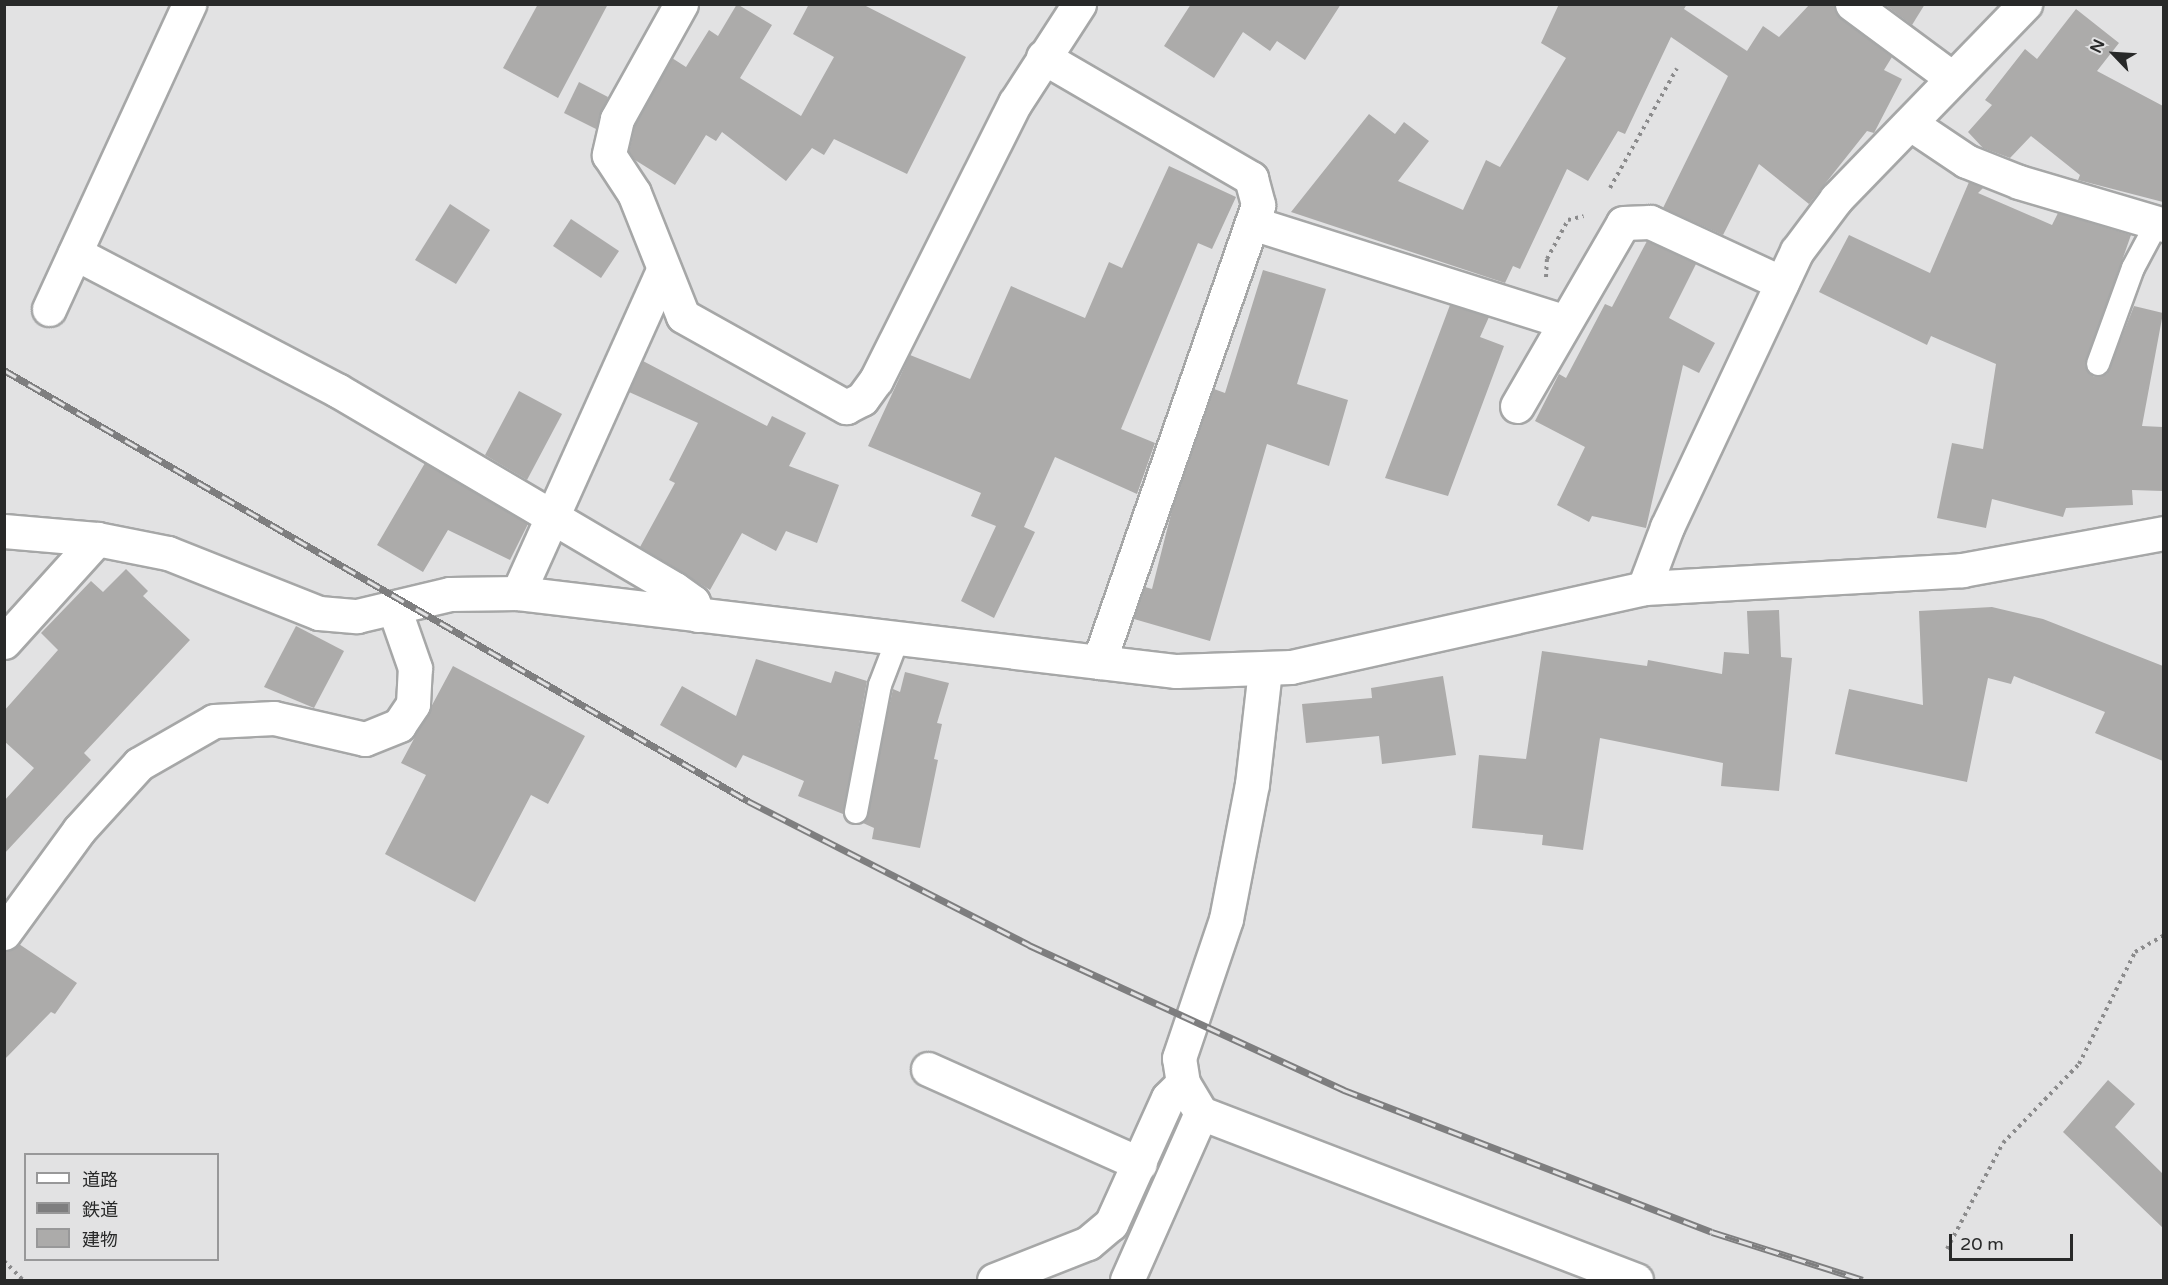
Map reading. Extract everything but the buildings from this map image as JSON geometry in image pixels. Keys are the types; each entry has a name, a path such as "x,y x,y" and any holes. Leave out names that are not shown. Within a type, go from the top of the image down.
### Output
{"street":[{"path":"49,309 189,4"},
{"path":"681,4 617,119 607,150 634,193 662,272 682,316 698,329 846,407 862,399 1043,57 1079,4"},
{"path":"1852,4 1952,78"},
{"path":"1644,588 1782,283 1819,219 2025,4"},
{"path":"1043,57 1251,178 1258,205 1099,662"},
{"path":"1911,124 1966,160 2019,182 2160,224"},
{"path":"1517,406 1563,321 1623,223 1650,222 1782,283"},
{"path":"1252,223 1563,321"},
{"path":"75,254 337,390 553,515 681,593 698,615"},
{"path":"518,593 662,272"},
{"path":"4,531 97,539 220,569 319,613 395,611 450,594 518,593 1176,671 1265,670 1644,588 1962,570 2163,533"},
{"path":"4,642 97,539"},
{"path":"4,933 79,830 123,781 140,764 214,721 274,718 365,739 399,725 413,704 415,668 395,611"},
{"path":"1265,670 1238,861 1226,919 1179,1058 1183,1083 1201,1113 1635,1281"},
{"path":"928,1069 1140,1164"},
{"path":"994,1281 1088,1243 1102,1231 1140,1164 1168,1098 1183,1083"},
{"path":"1127,1281 1201,1113"}],"lane":[{"path":"2098,363 2133,268 2160,224"},
{"path":"856,812 880,685 898,638"}],"path":[{"path":"1623,223 1608,192 1677,68"},
{"path":"1947,1249 2003,1143 2079,1064 2135,952 2163,935"},
{"path":"4,1261 23,1281"}],"railway":[{"path":"4,370 748,801 1029,945 1344,1090 1712,1232 1863,1280"}]}
